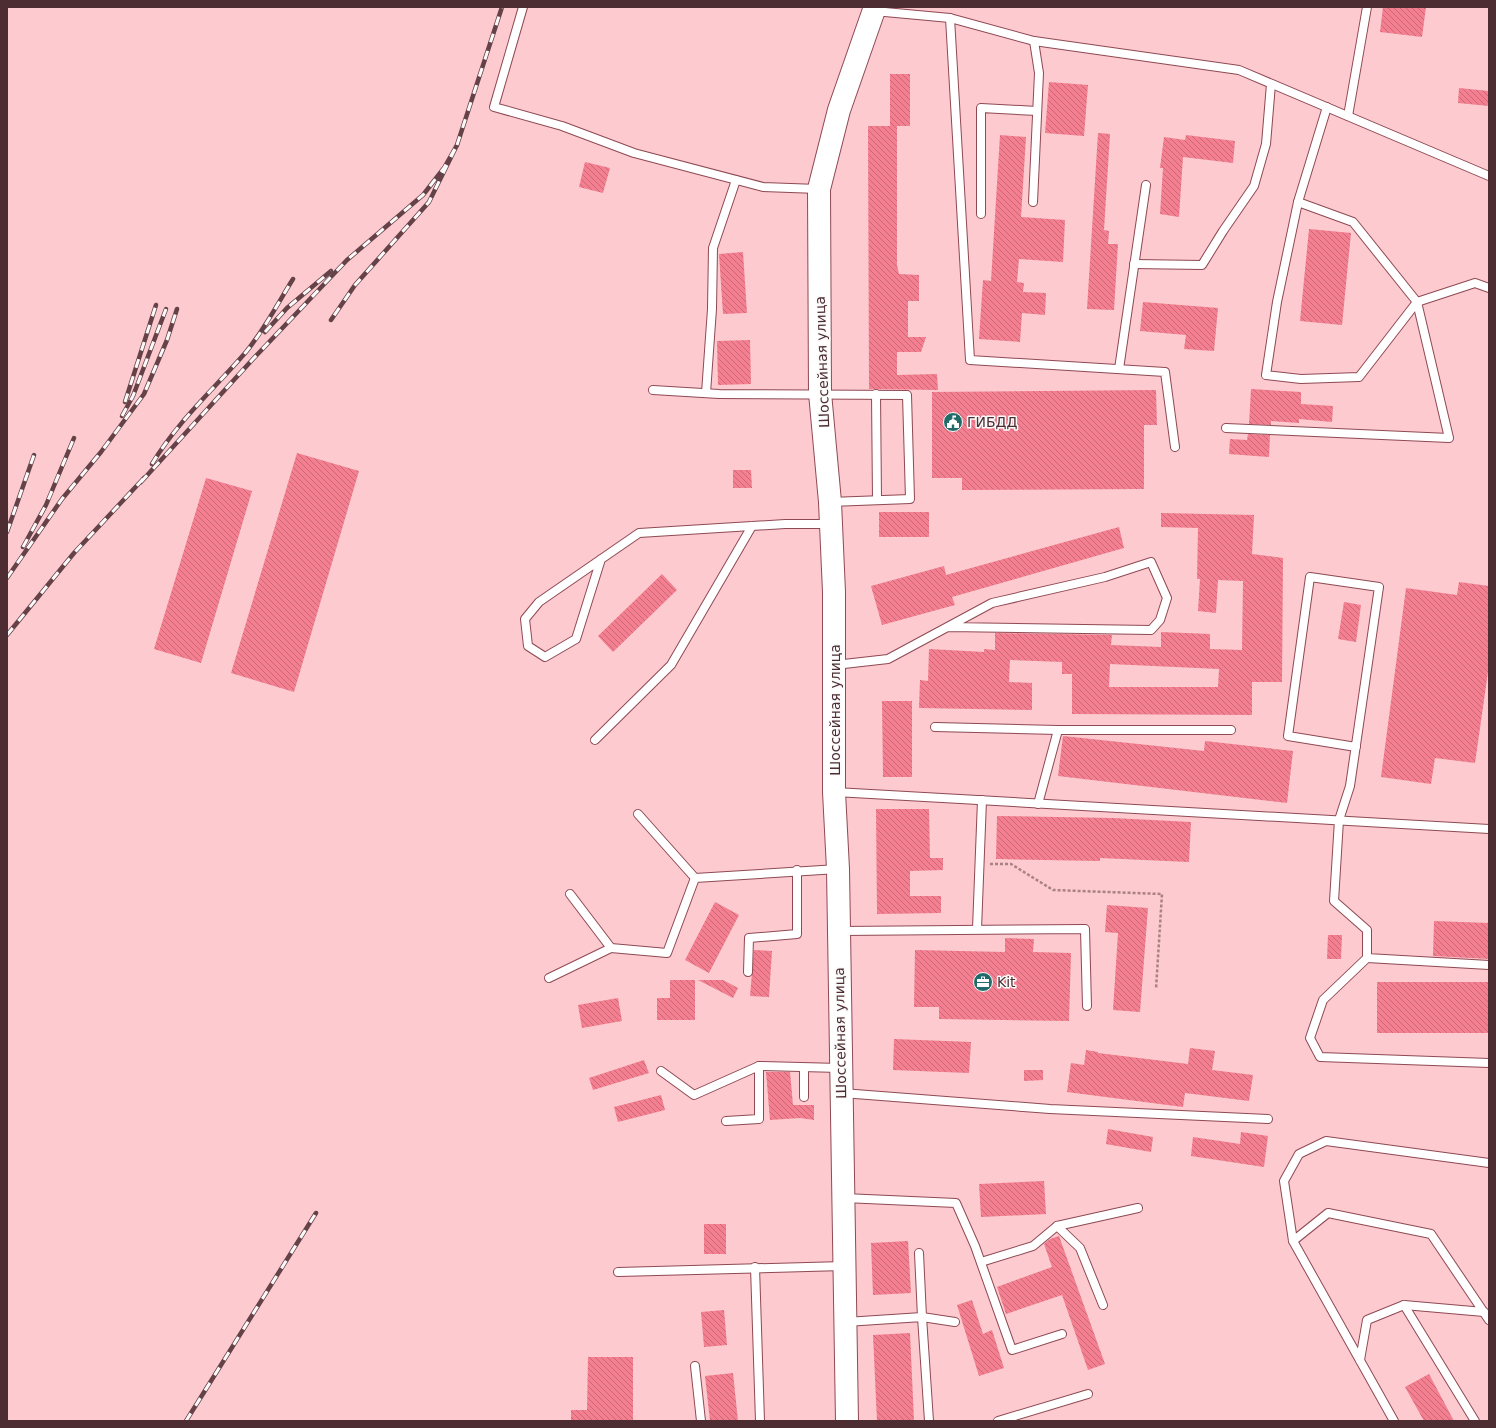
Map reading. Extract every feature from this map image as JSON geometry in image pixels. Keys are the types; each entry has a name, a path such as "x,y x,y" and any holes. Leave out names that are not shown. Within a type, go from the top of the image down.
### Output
{"main road":[{"name":"Шоссейная улица","path":"847,1421 838,869 834,792 835,665 830,502 820,393 819,189 839,110 874,9"}],"lane":[{"path":"523,7 494,107 562,126 634,153 763,187 819,189"},
{"path":"1348,116 1367,7"},
{"path":"874,9 950,18 1034,41 1239,70 1489,176"},
{"path":"950,18 970,360 1165,372 1175,447"},
{"path":"1033,202 1039,74 1034,41"},
{"path":"1134,264 1202,265 1254,186 1266,144 1271,84"},
{"path":"1327,107 1298,202 1277,302 1266,374 1301,379 1359,377 1417,302 1475,283 1489,288"},
{"path":"981,214 981,108 1037,111"},
{"path":"706,393 712,309 713,248 736,180"},
{"path":"1119,369 1146,184"},
{"path":"1226,428 1448,438 1417,302 1353,222 1298,202"},
{"path":"653,390 706,393 907,395 910,499 877,499 830,502"},
{"path":"876,394 877,499"},
{"path":"601,559 576,639 546,658 528,646 525,619 539,602 601,559 639,533 752,526 831,524"},
{"path":"595,740 671,665 752,526"},
{"path":"835,665 888,659 992,603 1105,577 1151,562 1167,598 1160,620 1151,630 948,627"},
{"path":"1356,746 1288,736 1310,577 1379,587 1356,746 1350,786 1339,820 1334,901 1366,930 1367,958"},
{"path":"935,727 1058,730 1231,730"},
{"path":"1038,804 1058,730"},
{"path":"834,792 1489,829"},
{"path":"977,929 982,800"},
{"path":"638,814 695,878"},
{"path":"695,878 797,870 838,869"},
{"path":"748,972 749,938 797,934 797,870"},
{"path":"549,978 611,948 667,953 695,878"},
{"path":"570,894 611,948"},
{"path":"839,931 1085,929 1087,1006"},
{"path":"1489,965 1367,958 1323,1000 1310,1038 1320,1057 1489,1063"},
{"path":"661,1071 694,1095 759,1066 841,1068"},
{"path":"726,1121 759,1118 759,1066"},
{"path":"804,1068 804,1097"},
{"path":"841,1093 1050,1109 1268,1119"},
{"path":"1394,1421 1293,1241 1284,1181 1299,1154 1326,1141 1489,1163"},
{"path":"844,1198 956,1203 981,1262 1012,1350 1062,1334"},
{"path":"981,1262 1033,1246 1057,1226 1138,1208"},
{"path":"1293,1241 1328,1213 1431,1234 1489,1320"},
{"path":"1057,1226 1080,1248 1103,1305"},
{"path":"920,1253 922,1317 929,1421"},
{"path":"618,1272 755,1267 845,1266"},
{"path":"755,1267 760,1421"},
{"path":"1360,1360 1367,1320 1404,1305 1484,1312"},
{"path":"1404,1305 1475,1421"},
{"path":"845,1322 922,1317 955,1322"},
{"path":"695,1366 701,1421"},
{"path":"998,1421 1088,1394"}],"path":[{"path":"980,864 1011,864 1054,890 1162,894 1156,989"}],"building":[{"path":"1383,7 1426,7 1422,37 1380,32"},
{"path":"890,74 910,74 910,126 897,126 897,265 899,274 919,275 919,301 908,301 908,337 926,337 921,352 897,352 897,375 937,374 938,390 869,389 868,126 890,126"},
{"path":"1049,82 1088,85 1084,136 1045,133"},
{"path":"1459,88 1489,91 1489,106 1458,103"},
{"path":"1098,133 1110,134 1104,230 1109,231 1108,244 1118,244 1114,310 1087,309"},
{"path":"1000,135 1026,137 1021,217 1065,220 1063,262 1019,259 1017,282 1024,283 1023,292 1046,293 1045,315 1022,313 1020,342 979,339 983,280 991,281"},
{"path":"1186,135 1235,141 1233,163 1183,157 1179,217 1160,214 1163,168 1160,168 1164,137 1185,140"},
{"path":"585,162 610,168 603,193 579,187"},
{"path":"1309,229 1351,233 1342,325 1300,321"},
{"path":"743,252 747,313 723,314 719,254"},
{"path":"1143,302 1218,308 1214,351 1184,349 1186,335 1140,331"},
{"path":"750,340 751,384 718,385 717,341"},
{"path":"1251,389 1301,392 1301,404 1333,406 1332,422 1299,419 1299,423 1271,421 1271,425 1249,424"},
{"path":"1156,390 1157,425 1144,425 1144,489 962,490 962,478 932,478 932,392"},
{"path":"1248,434 1270,435 1269,457 1229,454 1230,439 1247,440"},
{"path":"297,453 359,471 294,692 231,673"},
{"path":"733,470 751,470 752,488 733,488"},
{"path":"206,478 252,491 201,663 154,649"},
{"path":"879,512 929,512 929,537 879,537"},
{"path":"1161,513 1254,515 1252,554 1283,558 1282,682 1252,682 1252,715 1072,714 1072,674 1062,674 1062,662 1010,660 1009,682 1032,683 1032,710 919,708 920,680 928,681 929,649 984,652 984,649 995,650 995,633 1112,635 1111,645 1161,647 1161,632 1210,634 1210,649 1242,650 1243,581 1218,580 1216,613 1198,611 1200,579 1197,579 1198,528 1161,527","holes":["1110,664 1219,669 1218,687 1109,687"]},
{"path":"1119,527 1124,548 952,597 955,605 882,625 871,586 944,566 946,575"},
{"path":"662,574 677,590 613,652 598,636"},
{"path":"1459,582 1489,586 1489,665 1475,763 1435,758 1431,784 1381,777 1406,588 1457,595"},
{"path":"1344,602 1361,605 1356,642 1338,639"},
{"path":"882,701 912,701 912,777 883,777"},
{"path":"1063,736 1204,751 1205,741 1293,751 1287,803 1058,776"},
{"path":"876,809 929,809 930,858 943,858 943,870 910,871 910,896 941,896 941,913 877,914"},
{"path":"997,816 1113,818 1191,822 1189,862 1100,858 1100,861 996,859"},
{"path":"715,902 739,915 709,973 685,960"},
{"path":"1107,905 1148,908 1140,1012 1113,1010 1118,933 1105,932"},
{"path":"1434,921 1489,923 1489,959 1433,956"},
{"path":"1328,935 1342,935 1341,959 1327,959"},
{"path":"1005,938 1034,939 1033,952 1071,953 1069,1021 939,1019 939,1007 914,1007 915,950 1005,952"},
{"path":"754,950 772,951 769,997 750,996"},
{"path":"670,980 695,980 695,1020 657,1020 657,998 670,998"},
{"path":"698,980 723,980 738,988 733,998"},
{"path":"1377,982 1489,982 1489,1033 1377,1033"},
{"path":"618,998 622,1021 582,1028 578,1005"},
{"path":"894,1039 971,1042 969,1073 893,1070"},
{"path":"1190,1048 1215,1051 1212,1070 1253,1075 1249,1101 1185,1093 1183,1107 1067,1092 1071,1063 1084,1065 1086,1050 1098,1053 1188,1064"},
{"path":"644,1060 649,1073 593,1090 589,1078"},
{"path":"1024,1070 1043,1070 1043,1080 1024,1081"},
{"path":"766,1072 790,1072 793,1105 814,1105 814,1120 800,1118 770,1120"},
{"path":"661,1095 665,1110 618,1122 614,1107"},
{"path":"1108,1129 1153,1137 1151,1152 1106,1144"},
{"path":"1241,1132 1268,1136 1264,1167 1191,1156 1193,1137 1240,1144"},
{"path":"1044,1181 1046,1214 981,1217 979,1184"},
{"path":"704,1224 726,1224 726,1254 704,1254"},
{"path":"1059,1236 1105,1364 1088,1370 1062,1295 1006,1314 997,1287 1052,1267 1044,1244 1050,1239"},
{"path":"908,1241 911,1293 873,1295 871,1243"},
{"path":"972,1300 983,1334 992,1330 1004,1368 979,1376 957,1305"},
{"path":"724,1310 727,1345 704,1347 701,1312"},
{"path":"910,1333 914,1421 877,1421 873,1335"},
{"path":"588,1357 633,1357 633,1421 571,1421 571,1410 587,1410"},
{"path":"733,1373 738,1421 710,1421 705,1376"},
{"path":"1429,1374 1454,1421 1424,1421 1405,1387"}],"railway":[{"path":"457,145 502,7"},
{"path":"141,482 253,359 347,260 423,195 444,168 457,145 429,202 355,285 331,320"},
{"path":"265,332 287,308 331,271"},
{"path":"152,464 184,420 253,344 293,279"},
{"path":"125,402 156,305"},
{"path":"122,416 133,396 166,309"},
{"path":"7,578 62,499 101,452 144,394 167,340 177,309"},
{"path":"23,547 46,505 74,438"},
{"path":"7,532 34,455"},
{"path":"7,635 74,553 144,478"},
{"path":"186,1421 316,1213"}],"place":[{"name":"ГИБДД","path":"953,422"},
{"name":"Kit","path":"983,982"}]}
